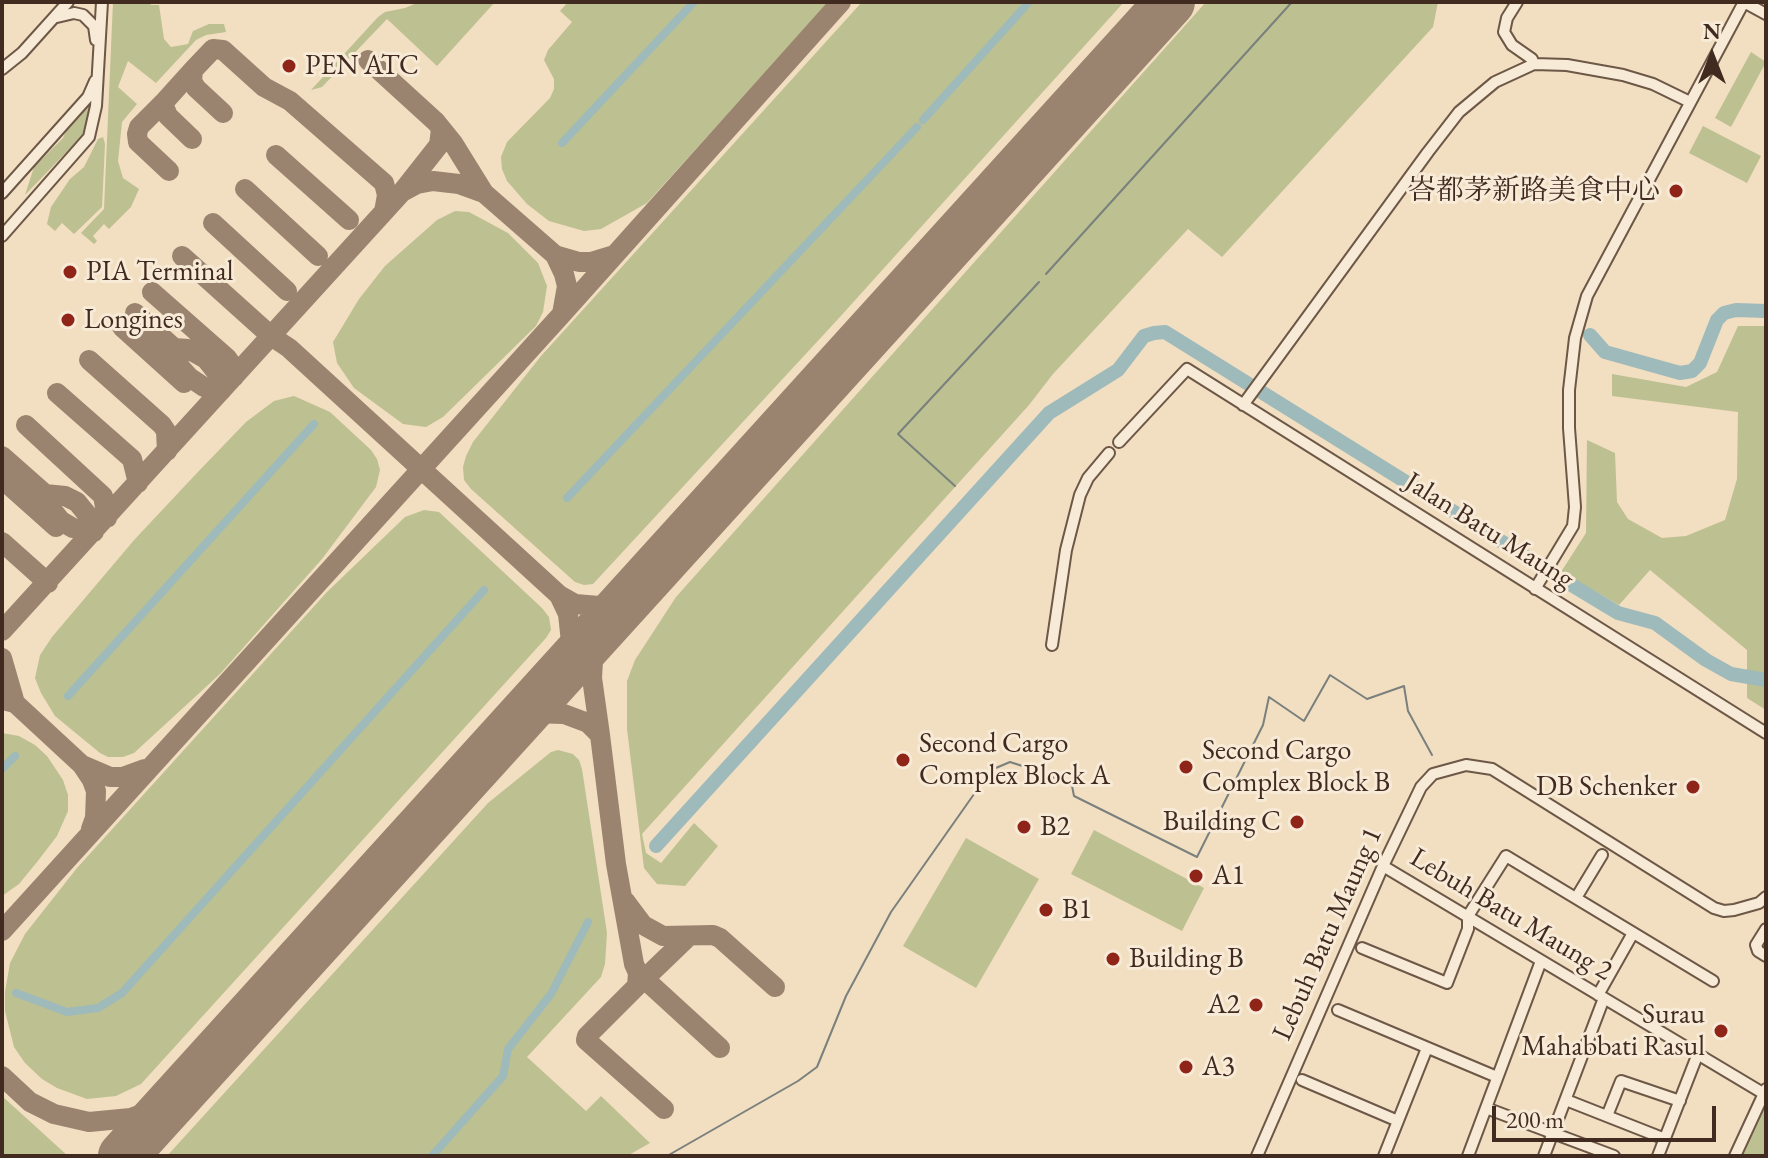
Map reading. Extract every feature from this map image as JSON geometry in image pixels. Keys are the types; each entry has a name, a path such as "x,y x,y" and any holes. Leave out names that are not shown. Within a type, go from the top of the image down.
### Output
{"street":[{"path":"2,69 22,53 68,2"},
{"path":"2,236 82,149 89,137 95,120 92,97 99,58 102,2"},
{"path":"1517,2 1507,18 1504,32 1512,45 1532,59 1534,64"},
{"path":"1535,589 1573,526 1575,507 1569,390 1573,352 1593,282 1744,2 1766,14"},
{"path":"52,20 74,13 90,20 94,26 99,58"},
{"path":"1244,404 1459,112 1495,82 1534,64 1567,65 1653,84 1690,102"},
{"path":"2,193 92,97"},
{"path":"2,202 11,183"},
{"name":"Jalan Batu Maung","path":"1119,442 1187,369 1766,733"},
{"path":"1052,645 1066,550 1080,495 1088,478 1109,453"},
{"name":"Lebuh Batu Maung 1","path":"1257,1156 1383,866 1426,779 1454,767 1479,765 1506,777 1714,908 1734,910 1759,903 1766,897"},
{"path":"1576,898 1602,855"},
{"path":"1362,948 1447,983 1468,929 1468,916 1506,856 1713,981"},
{"name":"Lebuh Batu Maung 2","path":"1383,866 1697,1056 1765,1092"},
{"path":"1766,929 1756,945 1758,951 1766,956"},
{"path":"1544,1156 1601,997 1633,933"},
{"path":"1468,1156 1541,961"},
{"path":"1338,1010 1497,1077"},
{"path":"1384,1156 1427,1048"},
{"path":"1658,1156 1697,1056"},
{"path":"1302,1080 1398,1121"},
{"path":"1607,1116 1621,1081 1680,1101"},
{"path":"1735,1156 1765,1092"},
{"path":"1566,1100 1665,1139"},
{"path":"1486,1108 1614,1156"}],"green space":[{"path":"113,2 150,2 151,5 159,5 164,39 171,47 188,44 193,31 209,24 224,24 226,32 196,40 156,83 128,61 118,87 137,104 122,122 118,161 123,178 139,189 131,207 109,229 104,224 93,236 97,241 94,244 81,233 104,209"},
{"path":"419,2 495,2 437,66 387,19 322,87 311,90 378,17"},
{"path":"568,2 829,2 647,203 601,229 584,231 549,221 527,204 507,181 501,157 507,142 550,98 554,89 554,79 544,60 548,50 572,22 560,11"},
{"path":"862,2 1124,2 839,318 593,584 575,582 471,489 464,480 466,456 473,442 541,356"},
{"path":"1206,2 1438,2 1433,27 1222,257 1188,229 1053,374 1029,405 642,834 646,853 661,863 694,823 718,846 685,886 657,884 644,868 627,729 627,681 635,660 676,597"},
{"path":"1751,52 1766,62 1731,127 1715,118"},
{"path":"90,105 88,122 81,137 25,195 34,167"},
{"path":"1703,126 1761,156 1747,183 1689,153"},
{"path":"103,137 102,207 74,234 62,223 55,231 47,224 51,207 70,179 84,167 98,139"},
{"path":"455,211 469,212 508,233 538,263 547,286 543,312 536,326 443,417 426,427 403,424 354,388 337,363 333,342 359,299 385,266 437,220"},
{"path":"1738,326 1766,326 1766,710 1747,698 1747,650 1650,570 1619,605 1561,572 1586,533 1587,440 1615,453 1617,502 1628,519 1662,538 1686,536 1725,520 1737,479 1738,412 1612,396 1612,374 1686,387 1717,372"},
{"path":"294,396 330,412 371,450 380,470 376,487 322,559 220,674 134,753 108,757 100,753 55,716 35,678 40,655 135,539 246,422 274,401"},
{"path":"424,510 439,512 542,608 549,617 551,630 546,638 141,1084 116,1096 87,1099 42,1079 14,1047 5,1011 10,963 25,934 77,868 327,592 405,517"},
{"path":"2,733 19,736 47,756 63,780 68,795 68,811 57,836 37,862 19,884 2,896"},
{"path":"558,750 573,754 582,769 607,933 605,964 601,977 527,1057 586,1111 601,1096 650,1143 627,1156 167,1156 488,803 551,752"},
{"path":"1094,830 1204,888 1182,931 1071,874"},
{"path":"966,838 1039,879 976,988 903,946"},
{"path":"2,1096 68,1156 2,1156"},
{"path":"1766,1110 1766,1156 1741,1156 1761,1111"}],"waterway":[{"path":"562,143 694,2"},
{"path":"923,120 1029,2"},
{"path":"1046,274 1292,2"},
{"path":"567,498 917,127"},
{"path":"955,486 898,434 1039,282"},
{"path":"1590,335 1605,352 1680,373 1692,371 1700,363 1717,320 1724,313 1736,310 1766,311"},
{"path":"656,846 1049,413 1118,370 1144,336 1165,332 1536,563"},
{"path":"68,696 314,424"},
{"path":"1560,578 1618,613 1655,623 1731,674 1766,680"},
{"path":"16,993 67,1012 98,1008 122,993 484,590"},
{"path":"667,1156 817,1067 846,996 891,912 991,770 1010,762 1044,773 1072,786 1074,796 1197,857 1263,725 1269,697 1304,721 1330,675 1367,699 1404,686 1408,711 1432,755"},
{"path":"2,769 15,756"},
{"path":"432,1156 503,1076 508,1049 551,994 588,922"}],"taxiway":[{"path":"2,931 841,2"},
{"path":"193,70 213,49 223,50 264,87 290,101 384,183 387,195 384,212"},
{"path":"368,60 436,122 484,193 555,255"},
{"path":"192,139 168,116 164,106 193,70 192,81 196,88 223,113"},
{"path":"165,101 139,127 137,134 138,142 169,171"},
{"path":"2,631 402,192 439,145 441,129"},
{"path":"276,155 349,220"},
{"path":"404,191 433,181 459,184 484,193"},
{"path":"245,189 318,256"},
{"path":"213,223 287,291"},
{"path":"562,314 567,286 555,255 579,262 614,255"},
{"path":"182,256 271,336 289,348 559,595 575,604 599,606 613,603 642,584"},
{"path":"152,292 227,358 234,368 234,377"},
{"path":"135,313 174,348 180,367 189,377 204,387 222,390 217,373 206,359 188,349 174,348"},
{"path":"122,327 184,383"},
{"path":"89,360 162,425 166,431 167,451"},
{"path":"57,393 132,459 138,483"},
{"path":"26,425 103,496 107,518"},
{"path":"2,456 45,494 61,521 73,528 94,532 90,518 77,502 65,496 45,494"},
{"path":"2,479 56,527"},
{"path":"2,542 48,583"},
{"path":"553,682 571,642 568,614 559,595"},
{"path":"518,720 529,713 564,714 588,723 600,735 592,678 593,661 602,627 611,618"},
{"path":"2,658 15,703"},
{"path":"2,700 15,703 82,765"},
{"path":"600,735 616,864 634,964 638,973 720,1048"},
{"path":"91,829 95,818 96,791 82,765 110,777 123,777 145,769"},
{"path":"625,901 643,925 663,936 713,935 720,938 775,987"},
{"path":"637,986 689,936"},
{"path":"638,973 637,986 586,1040 664,1109"},
{"path":"2,1076 30,1102 54,1114 89,1122 131,1118 145,1113 195,1076"}],"runway":[{"path":"123,1156 1170,2"}],"place":[{"name":"PEN ATC","path":"289,66"},
{"name":"峇都茅新路美食中心","path":"1676,191"},
{"name":"PIA Terminal","path":"70,272"},
{"name":"Longines","path":"68,320"},
{"name":"Second Cargo Complex Block A","path":"903,760"},
{"name":"Second Cargo Complex Block B","path":"1186,767"},
{"name":"DB Schenker","path":"1693,787"},
{"name":"Building C","path":"1297,822"},
{"name":"B2","path":"1024,827"},
{"name":"A1","path":"1196,876"},
{"name":"B1","path":"1046,910"},
{"name":"Building B","path":"1113,959"},
{"name":"A2","path":"1256,1005"},
{"name":"Surau Mahabbati Rasul","path":"1721,1031"},
{"name":"A3","path":"1186,1067"}]}
